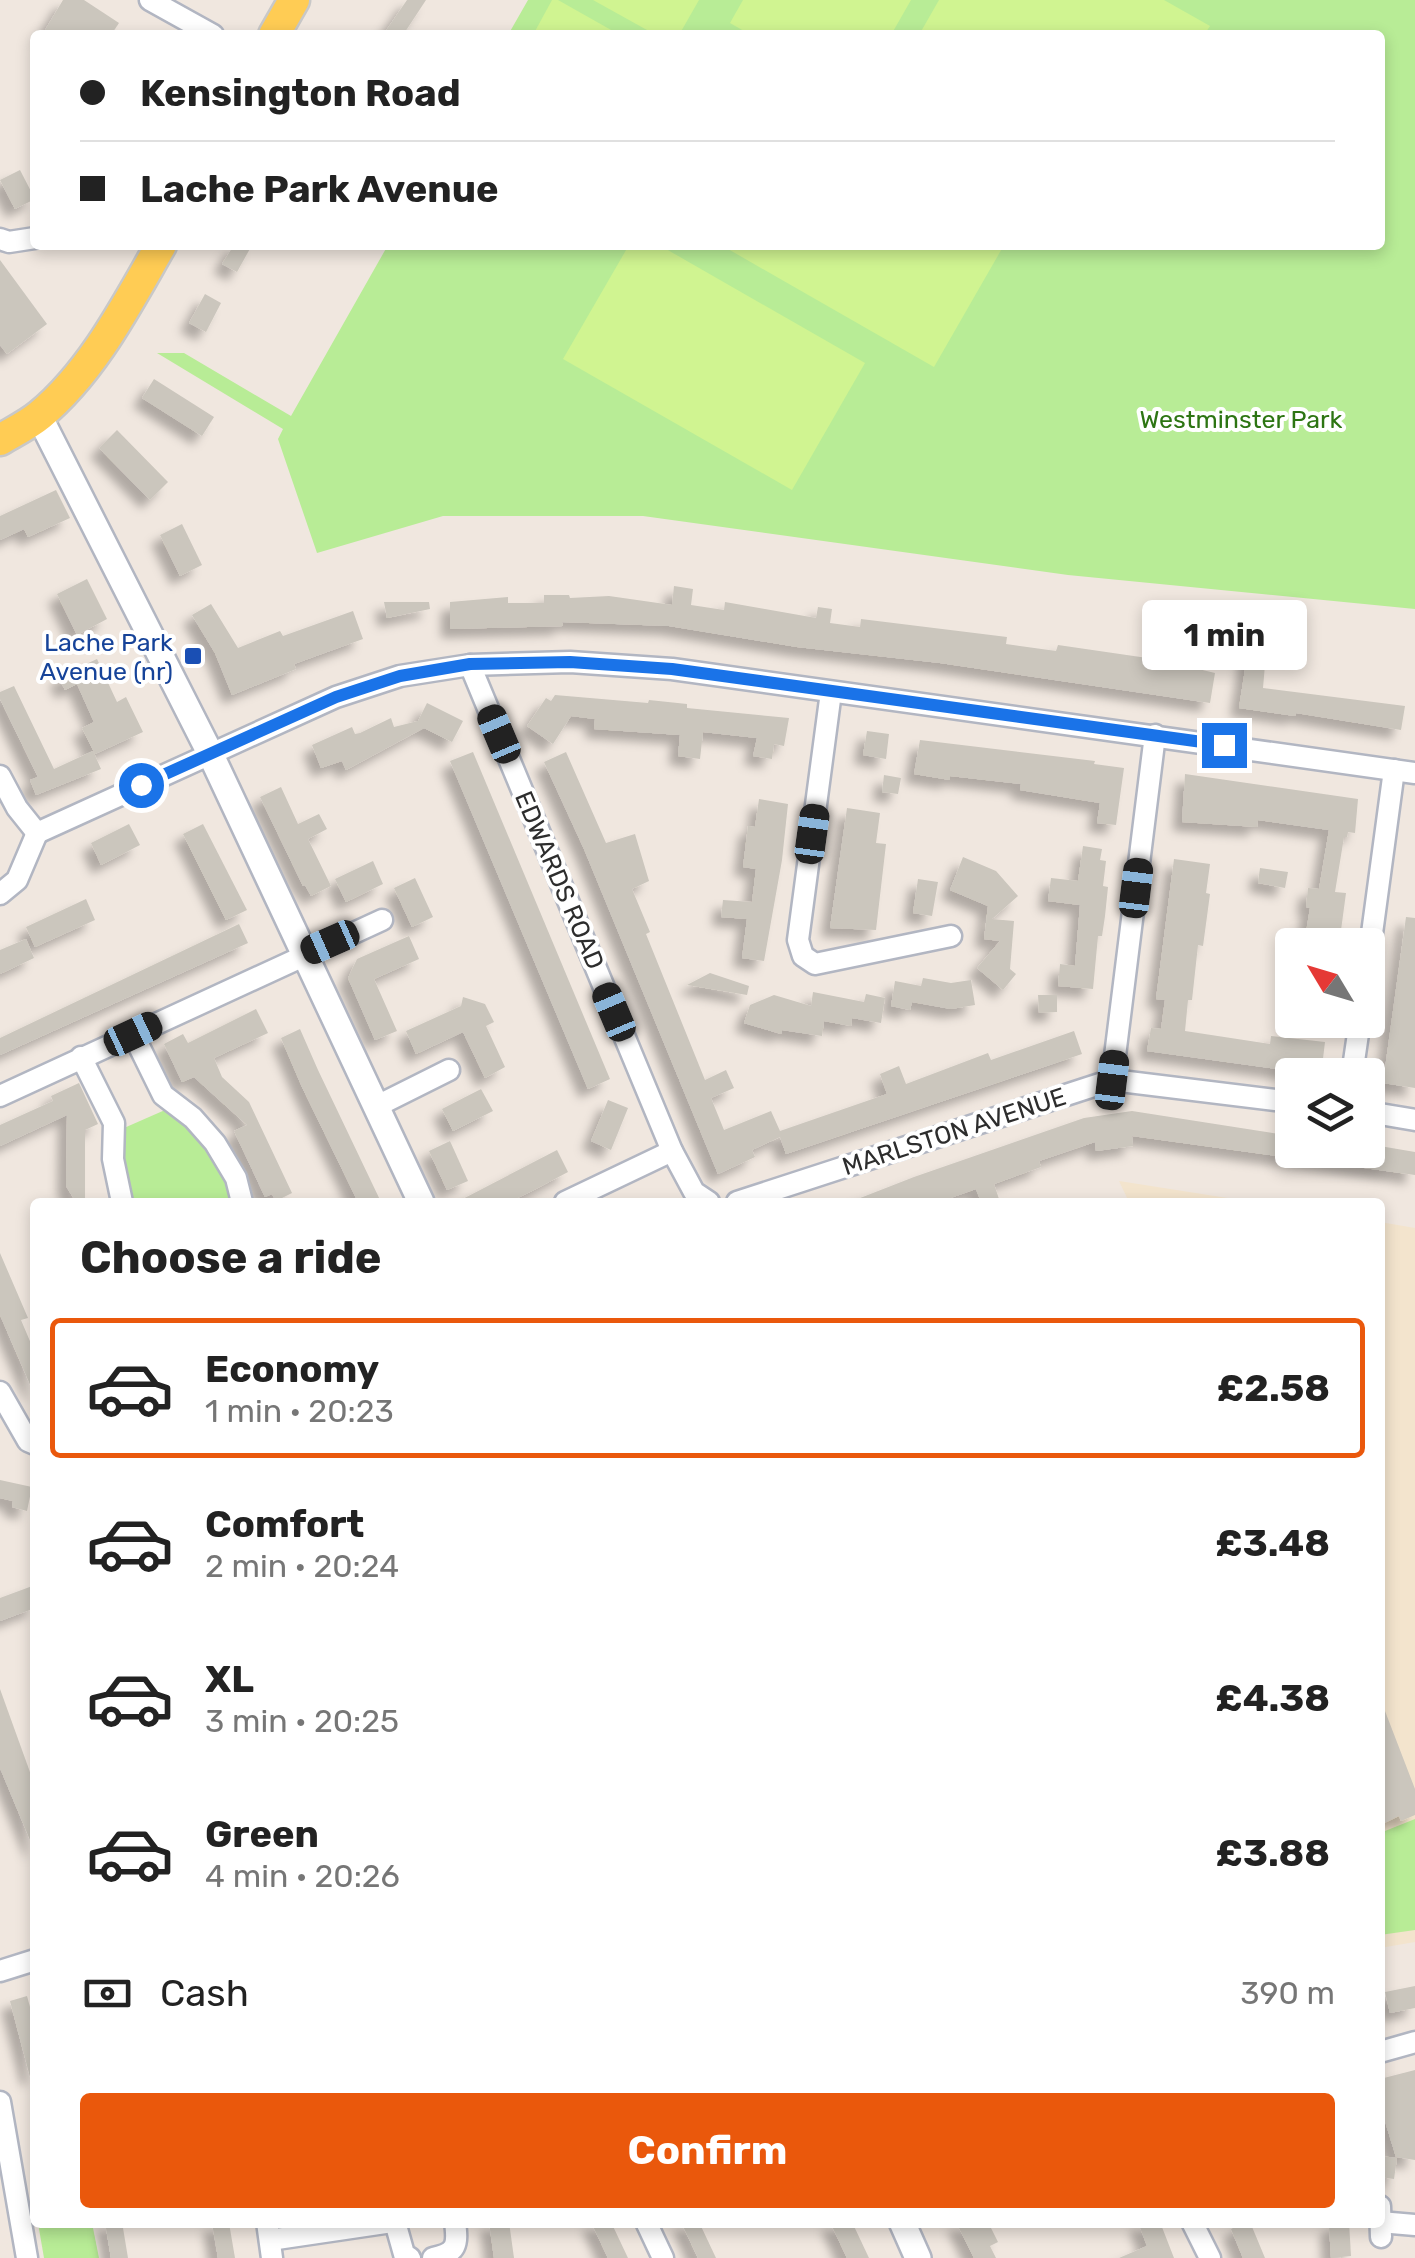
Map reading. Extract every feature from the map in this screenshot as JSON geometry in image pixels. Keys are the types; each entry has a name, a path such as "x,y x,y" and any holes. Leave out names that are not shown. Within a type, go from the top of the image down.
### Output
{"main road":[{"path":"277,30 294,0"},
{"path":"0,440 39,416 79,373 110,332 155,250"}],"street":[{"path":"150,0 204,30"},
{"path":"0,239 30,240"},
{"path":"39,416 210,753 419,1198"},
{"path":"0,894 17,880 37,833 336,697 400,676 470,664 570,662 619,664 832,692 1404,772 1374,928"},
{"name":"EDWARDS ROAD","path":"470,664 672,1151"},
{"path":"832,692 798,940 803,956 815,964 951,936"},
{"path":"1112,1080 1156,735"},
{"path":"0,776 17,808 37,833"},
{"path":"0,1096 382,920"},
{"path":"133,1034 164,1095 193,1118 216,1144 236,1178 241,1198"},
{"path":"81,1057 114,1122 114,1159 121,1198"},
{"path":"377,1106 449,1070"},
{"name":"MARLSTON AVENUE","path":"749,1198 1112,1080 1275,1100"},
{"path":"1385,1115 1415,1120"},
{"path":"573,1198 672,1151 694,1192 703,1198"},
{"path":"0,1392 30,1442"},
{"path":"0,1971 30,1962"},
{"path":"1385,2051 1415,2042"},
{"path":"0,2102 28,2258"},
{"path":"1380,2230 1415,2225"},
{"path":"270,2240 353,2228"},
{"path":"396,2228 404,2254 410,2258"},
{"path":"434,2258 455,2249 456,2228"},
{"path":"649,2228 663,2258"},
{"path":"905,2228 918,2258"},
{"path":"1195,2228 1210,2258"}],"shaded area":[{"path":"1119,1181 1227,1198 1127,1198"},
{"path":"1385,1223 1415,1228 1415,1942 1385,1947"}],"green space":[{"name":"Westminster Park","path":"528,0 1415,0 1415,609 1068,575 643,516 443,516 317,553 278,439 283,429 157,353 184,353 291,416 385,250 1385,250 1385,30 511,30"},
{"path":"552,0 558,0 611,30 536,30"},
{"path":"593,0 699,0 682,30 647,30"},
{"path":"743,0 911,0 894,30 742,30 730,23"},
{"path":"939,0 1164,0 1210,26 1207,30 922,30"},
{"path":"626,250 668,250 865,363 792,490 563,359"},
{"path":"730,250 1001,250 934,367"},
{"path":"165,1110 189,1128 208,1150 231,1198 132,1198 123,1160 124,1128"},
{"path":"1415,1819 1415,1930 1385,1934 1385,1831"},
{"path":"39,2228 93,2228 99,2258 44,2258"}],"building":[{"path":"63,0 84,0 119,23 114,30 45,30"},
{"path":"407,0 426,0 406,30 386,30"},
{"path":"20,170 30,189 30,202 15,209 0,180"},
{"path":"231,250 249,250 237,272 222,264"},
{"path":"0,260 47,324 7,354 0,345"},
{"path":"205,294 221,303 206,332 189,323"},
{"path":"154,379 214,417 202,436 142,398"},
{"path":"117,430 168,482 150,500 99,448"},
{"path":"56,490 70,518 28,537 24,529 0,540 0,516"},
{"path":"182,524 202,565 180,576 160,535"},
{"path":"87,579 107,619 77,635 57,594"},
{"path":"674,586 693,589 691,605 724,610 725,602 816,618 818,607 832,609 830,623 860,627 861,619 1007,637 1006,644 1056,651 1058,645 1161,660 1215,673 1210,703 669,626 562,622 563,626 450,629 450,602 508,597 508,603 544,603 544,595 569,595 672,605"},
{"path":"384,602 429,602 430,609 387,618"},
{"path":"211,604 238,648 280,631 283,636 353,611 363,639 294,664 296,669 232,695 215,653 192,615"},
{"path":"1248,650 1266,653 1263,688 1405,706 1401,730 1239,708"},
{"path":"97,659 117,702 126,697 143,732 95,754 82,728 94,722 77,684 65,690 58,677"},
{"path":"14,686 54,769 93,751 101,769 36,795 30,780 38,777 0,699 0,692"},
{"path":"555,695 648,703 649,700 687,704 687,708 789,718 784,746 774,744 772,759 753,756 757,738 703,732 700,759 678,756 680,735 594,729 595,719 571,716 553,744 527,726 546,698 551,701"},
{"path":"427,703 463,721 452,742 424,728 346,770 342,761 321,768 312,745 352,727 355,734 360,733 391,718 394,727 418,721"},
{"path":"867,731 889,734 886,759 863,755"},
{"path":"920,740 1124,768 1116,825 1097,823 1100,803 1020,790 1021,784 914,774"},
{"path":"473,752 610,1079 588,1089 450,761"},
{"path":"566,752 606,843 635,834 649,881 632,889 650,932 646,934 705,1080 726,1070 734,1088 711,1098 724,1130 771,1111 780,1131 887,1094 880,1074 899,1066 906,1084 988,1053 991,1060 1074,1031 1082,1054 786,1154 780,1137 752,1150 755,1157 718,1174 584,849 544,762"},
{"path":"1185,774 1358,799 1355,833 1348,832 1344,837 1335,892 1346,893 1341,928 1307,928 1308,888 1319,889 1329,830 1258,820 1257,827 1182,822"},
{"path":"884,775 901,778 898,794 882,792"},
{"path":"281,787 298,824 319,814 327,829 308,839 331,886 311,896 260,797"},
{"path":"759,799 788,804 764,961 742,958 747,919 721,917 723,900 752,902 756,869 743,867 748,826 755,827"},
{"path":"847,808 880,813 876,843 886,844 876,930 830,928"},
{"path":"129,824 140,845 101,865 91,843"},
{"path":"203,824 247,910 226,920 183,834"},
{"path":"1083,846 1102,849 1100,860 1106,861 1103,886 1108,887 1093,989 1058,986 1060,964 1075,966 1080,905 1048,901 1051,878 1078,881"},
{"path":"963,857 996,871 1018,896 992,919 1014,921 1010,969 1016,974 1003,990 977,968 1000,941 984,939 988,906 950,890"},
{"path":"1174,859 1210,864 1203,946 1198,945 1185,1031 1270,1044 1271,1036 1325,1042 1323,1058 1275,1058 1275,1069 1147,1051 1151,1028 1161,1029 1165,1000 1156,999"},
{"path":"373,861 383,884 346,902 335,879"},
{"path":"1260,868 1288,872 1285,888 1258,883"},
{"path":"415,878 433,917 412,927 394,888"},
{"path":"918,879 938,882 932,916 913,913"},
{"path":"86,899 95,920 35,947 26,927"},
{"path":"1406,917 1415,918 1415,1088 1385,1083"},
{"path":"239,924 248,943 0,1055 0,1038"},
{"path":"409,936 419,959 374,979 397,1031 375,1040 348,978 357,959"},
{"path":"26,939 34,958 0,974 0,950"},
{"path":"710,973 749,986 747,995 687,985"},
{"path":"923,978 951,983 971,980 975,1005 951,1009 912,1002 910,1010 891,1006 895,981 921,986"},
{"path":"813,992 864,1002 866,994 885,998 881,1023 852,1018 851,1026 824,1021 822,1036 782,1030 781,1034 744,1023 750,1005 774,995 811,1006"},
{"path":"1038,995 1057,995 1057,1012 1039,1013"},
{"path":"463,997 485,1004 494,1022 486,1026 505,1067 485,1078 463,1032 416,1054 406,1031 461,1006"},
{"path":"256,1009 268,1033 214,1058 222,1077 249,1102 292,1193 282,1198 272,1194 265,1197 234,1131 247,1125 194,1077 182,1082 164,1044 183,1034 188,1043"},
{"path":"300,1029 379,1198 356,1198 281,1038"},
{"path":"79,1083 98,1124 85,1130 85,1198 74,1198 66,1186 67,1115 0,1146 0,1125 53,1101 51,1096"},
{"path":"481,1089 493,1111 453,1131 442,1109"},
{"path":"608,1100 628,1108 611,1150 591,1141"},
{"path":"1132,1111 1275,1133 1275,1156 1132,1136 1133,1146 1096,1151 1095,1142 1039,1161 1041,1167 994,1184 999,1198 979,1198 976,1189 950,1198 860,1198 1084,1118"},
{"path":"450,1141 468,1181 447,1190 429,1151"},
{"path":"1385,1147 1415,1152 1415,1175 1364,1168 1385,1168"},
{"path":"557,1150 568,1172 517,1198 465,1198"},
{"path":"0,1253 28,1318 21,1320 30,1341 30,1384 0,1315"},
{"path":"0,1480 30,1487 27,1511 0,1498"},
{"path":"30,1587 30,1610 0,1621 0,1598"},
{"path":"0,1689 30,1772 30,1840 0,1768"},
{"path":"1385,1711 1415,1789 1415,1815 1401,1821 1399,1816 1385,1823"},
{"path":"1415,1986 1415,2008 1390,2013 1385,1992"},
{"path":"27,1996 30,2007 30,2077 10,2001"},
{"path":"1415,2070 1415,2160 1396,2157 1385,2121 1385,2078"},
{"path":"1385,2157 1397,2158 1394,2179 1385,2178"},
{"path":"106,2228 123,2228 128,2258 111,2258"},
{"path":"213,2228 230,2228 235,2258 218,2258"},
{"path":"490,2228 510,2228 514,2258 494,2258"},
{"path":"594,2228 614,2228 628,2258 608,2258"},
{"path":"684,2228 702,2228 716,2258 698,2258"},
{"path":"833,2228 855,2228 869,2258 847,2258"},
{"path":"959,2228 991,2228 998,2242 990,2246 996,2258 974,2258"},
{"path":"1140,2228 1162,2228 1174,2258 1119,2258 1147,2246"},
{"path":"1252,2228 1265,2258 1243,2258 1231,2229"},
{"path":"1329,2228 1349,2228 1351,2256 1331,2258"}],"place":[{"name":"Lache Park Avenue (nr)","path":"193,656"}],"route":[{"path":"141,785 336,697 400,676 470,664 570,662 672,669 1224,745"}]}
